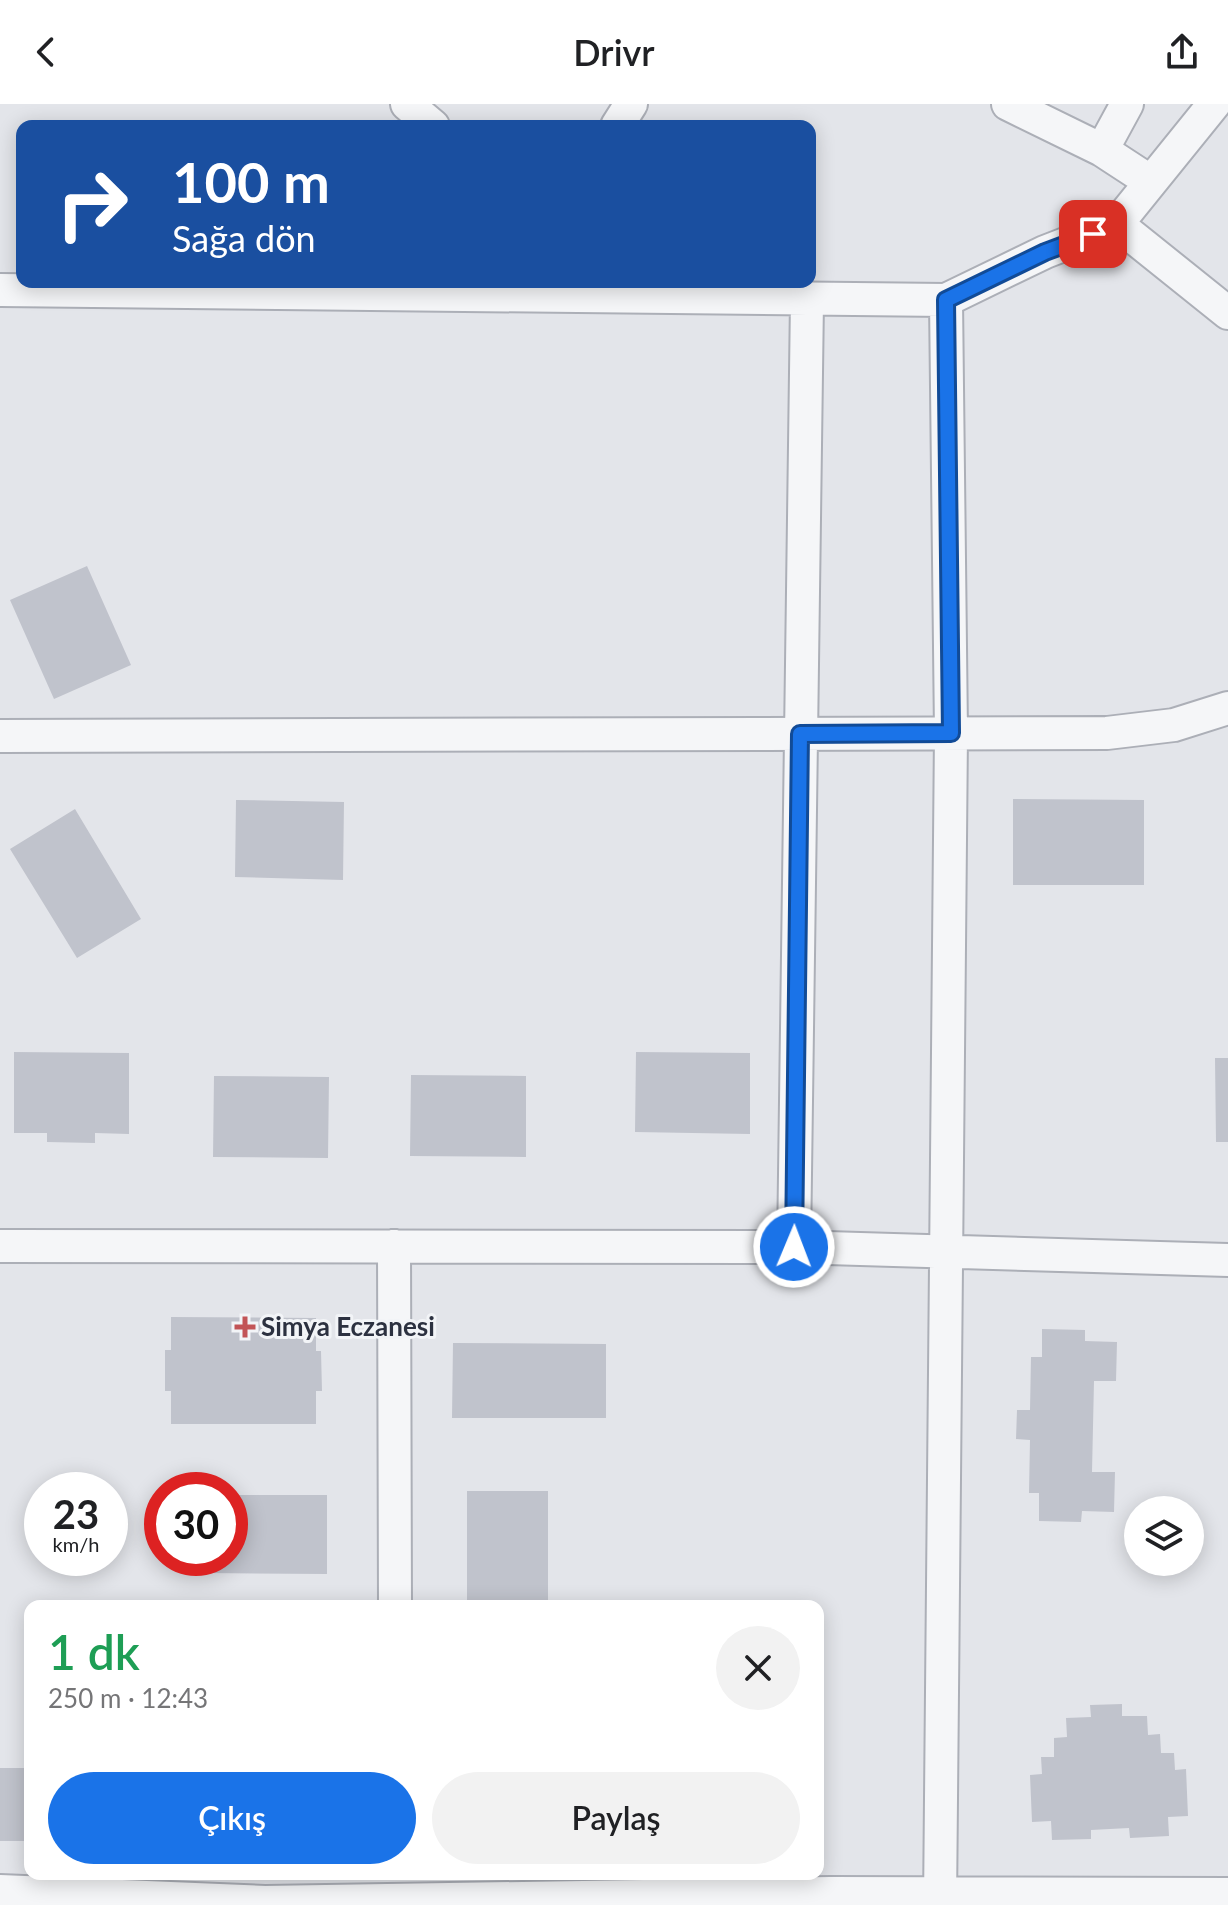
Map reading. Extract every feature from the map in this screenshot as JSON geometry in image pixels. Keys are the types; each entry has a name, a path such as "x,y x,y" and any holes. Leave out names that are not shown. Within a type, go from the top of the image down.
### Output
{"street":[{"path":"407,104 426,120"},
{"path":"1008,104 1102,150 1151,182"},
{"path":"1102,150 1127,104"},
{"path":"0,290 946,300 1045,252 1117,224 1214,104"},
{"path":"1117,224 1228,313"},
{"path":"794,1247 807,300"},
{"path":"940,1899 951,733 946,300"},
{"path":"0,736 1107,733 1174,725 1228,708"},
{"path":"0,1246 794,1247 1228,1260"},
{"path":"394,1246 395,1600"},
{"path":"0,1891 265,1902 395,1887 830,1899 1228,1894"}],"building":[{"path":"87,566 131,665 54,699 10,600"},
{"path":"1013,799 1144,800 1144,885 1013,885"},
{"path":"236,800 344,802 343,880 235,877"},
{"path":"75,809 141,919 77,958 10,849"},
{"path":"14,1052 129,1053 129,1134 95,1133 95,1143 47,1142 47,1133 14,1133"},
{"path":"636,1052 750,1053 750,1134 635,1132"},
{"path":"1215,1058 1228,1058 1228,1142 1216,1142"},
{"path":"411,1075 526,1076 526,1157 410,1156"},
{"path":"214,1076 329,1077 328,1158 213,1157"},
{"path":"171,1317 316,1318 316,1351 321,1351 322,1391 316,1391 316,1424 171,1424 171,1391 165,1391 165,1350 171,1350"},
{"path":"1042,1329 1085,1330 1085,1341 1117,1342 1116,1381 1094,1381 1092,1472 1115,1472 1114,1512 1082,1511 1081,1522 1039,1521 1039,1493 1029,1493 1030,1440 1016,1439 1017,1410 1030,1410 1031,1357 1042,1357"},
{"path":"453,1343 606,1344 606,1418 452,1418"},
{"path":"467,1491 548,1491 548,1600 467,1600"},
{"path":"248,1495 327,1495 327,1574 248,1573"},
{"path":"1122,1704 1122,1716 1147,1716 1148,1735 1160,1734 1161,1753 1174,1753 1175,1770 1186,1769 1188,1816 1168,1817 1169,1836 1130,1838 1129,1828 1091,1830 1091,1839 1052,1840 1051,1821 1032,1822 1030,1775 1042,1774 1041,1757 1054,1757 1054,1738 1067,1737 1066,1718 1091,1717 1090,1705"},
{"path":"0,1768 24,1768 24,1841 0,1841"}],"place":[{"name":"Simya Eczanesi","path":"245,1327"}],"route":[{"path":"794,1247 800,734 951,733 946,300 1045,252 1093,234"}]}
